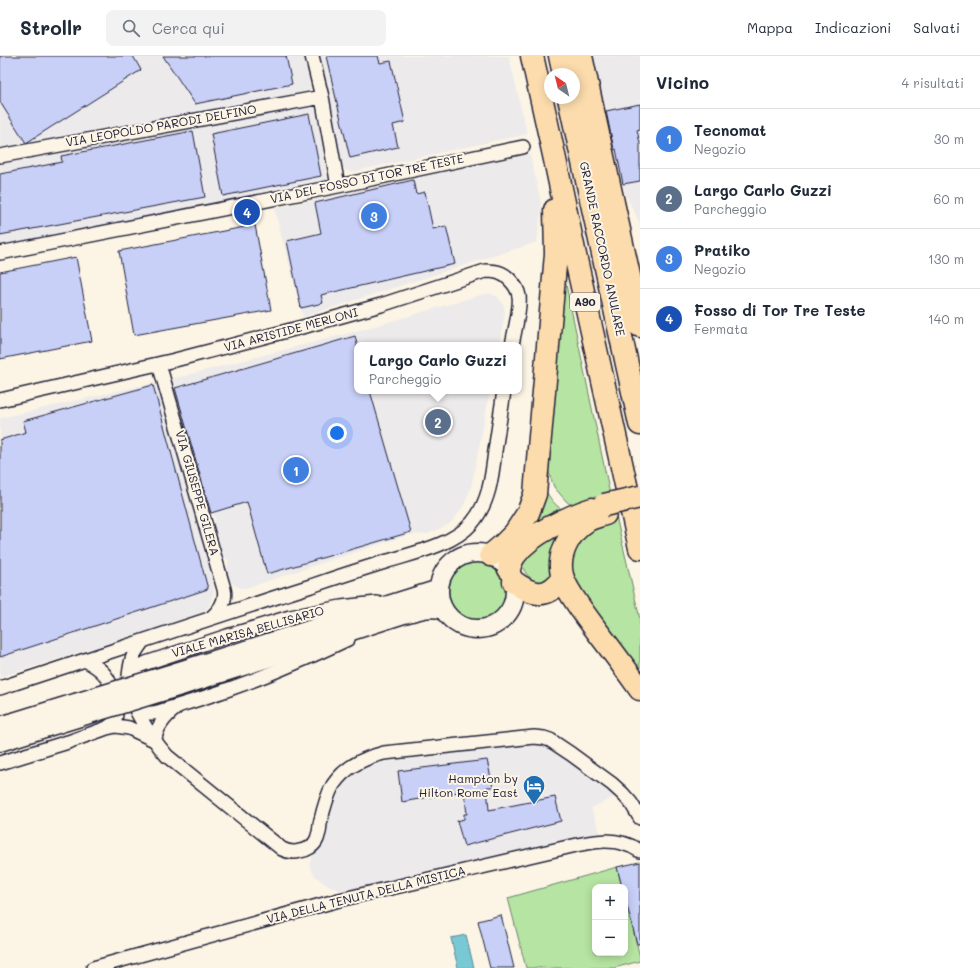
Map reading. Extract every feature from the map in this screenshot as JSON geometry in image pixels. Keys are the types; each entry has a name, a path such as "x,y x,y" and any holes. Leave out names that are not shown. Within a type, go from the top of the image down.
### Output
{"highway":[{"name":"A90","path":"532,56 574,255 640,548"},
{"path":"560,56 563,68"},
{"path":"581,56 640,326"},
{"name":"GRANDE RACCORDO ANULARE","path":"570,104 640,424"},
{"path":"491,555 510,539 523,521 532,505 536,484 556,254 554,155"},
{"path":"607,173 625,215 636,262 640,272"},
{"path":"640,497 605,509 583,524 570,537 564,549 561,561 562,578 578,606 640,689"},
{"path":"562,578 554,588 541,593 526,590 511,576 512,560 518,552 537,535 580,513 640,506"}],"main road":[{"path":"476,553 491,555 500,560 511,576 515,593 511,608 502,620 489,627 475,629 460,625 453,621 444,610 440,600 439,588 441,578 449,565 458,558 476,553"},
{"name":"VIALE MARISA BELLISARIO","path":"0,726 74,709 179,679 405,607 439,588"},
{"name":"VIALE MARISA BELLISARIO","path":"405,607 435,608 444,610"},
{"name":"VIALE MARISA BELLISARIO","path":"0,742 74,709"}],"street":[{"path":"312,56 322,97 338,186"},
{"name":"VIA LEOPOLDO PARODI DELFINO","path":"0,156 322,97"},
{"name":"VIA DEL FOSSO DI TOR TRE TESTE","path":"0,253 338,186 523,147"},
{"name":"VIA ARISTIDE MERLONI","path":"0,400 159,364 323,322 394,301 479,273 490,271 500,272 505,275 515,286 519,295 513,342"},
{"name":"VIA GIUSEPPE GILERA","path":"159,364 224,589 225,598 223,603 212,618"},
{"path":"0,688 425,549 460,534 478,515 488,494 504,394"},
{"name":"VIALE MARISA BELLISARIO","path":"129,676 137,668 152,661 227,636 290,618 341,607 405,607"},
{"name":"VIALE MARISA BELLISARIO","path":"134,705 145,712 154,713 232,688 264,676 405,607"},
{"path":"143,641 131,660 128,684 139,716 164,752 172,760 286,851 294,852 304,850 315,842 325,803 333,786 346,771 362,760 384,753 534,737 550,740 612,784 631,803 640,818"},
{"path":"85,660 97,667 106,676 115,699 115,721 107,728"},
{"name":"VIALE MARISA BELLISARIO","path":"156,740 156,733 161,723 178,706"},
{"path":"0,720 44,708 74,709"},
{"path":"0,763 116,726 129,728 156,740"},
{"name":"VIA DELLA TENUTA DELLA MISTICA","path":"93,968 339,900 568,846 610,841 621,842 640,851"}],"shaded area":[{"path":"0,56 304,56 311,91 0,148"},
{"path":"319,56 509,56 527,134 352,172 347,171 343,168"},
{"path":"594,56 640,56 640,224 626,195 617,162"},
{"path":"315,104 328,181 0,247 0,161"},
{"path":"530,154 541,203 537,242 303,317 274,208"},
{"path":"484,294 497,296 504,306 505,313 500,342 354,342 354,394 489,394 471,488 464,505 448,525 428,534 408,535 246,588 241,588 234,585 227,575 228,559 219,555 211,527 216,518 206,507 169,382 172,379 368,328"},
{"path":"153,383 158,387 163,397 213,581 214,592 209,606 198,616 0,677 0,418"},
{"path":"527,742 546,745 618,795 591,808 602,837 352,893 339,890 324,883 314,875 309,865 323,829 327,805 340,782 363,765"}],"green space":[{"path":"563,270 611,499 578,507 571,505 566,501 554,487 548,470"},
{"path":"543,487 556,505 568,513 533,524 541,507"},
{"path":"616,516 640,619 640,682 572,586 568,554 599,520"},
{"path":"563,528 551,578 543,582 532,580 523,568 522,559"},
{"path":"472,562 484,562 499,570 507,585 507,597 499,612 484,620 472,620 457,612 449,597 449,585 457,570"},
{"path":"617,867 621,884 592,884 592,956 628,956 628,910 640,961 614,968 526,968 508,898"}],"water":[{"path":"466,935 474,968 458,968 451,938"}],"building":[{"path":"0,56 133,56 141,70 26,143 0,102"},
{"path":"163,56 286,56 292,84 195,104"},
{"path":"326,56 378,56 380,63 391,61 405,122 393,125 398,147 350,158"},
{"path":"640,104 640,129 637,130 640,143 640,181 623,184 606,111"},
{"path":"309,114 321,176 223,196 211,134"},
{"path":"193,131 205,197 0,235 0,174 62,162 61,156"},
{"path":"413,180 416,194 425,192 433,229 446,226 455,264 321,295 323,303 301,308 287,241 321,233 315,203"},
{"path":"255,225 271,310 134,335 119,251"},
{"path":"76,257 92,341 0,359 0,272"},
{"path":"355,336 356,342 354,342 354,394 371,394 411,532 267,574 247,502 211,513 175,388"},
{"path":"153,385 208,589 0,657 0,440 26,432 23,421"},
{"name":"Hampton by Hilton Rome East","path":"487,760 493,787 487,787 489,810 555,797 561,821 464,846 457,821 464,819 464,814 467,814 464,791 402,802 398,771"},
{"path":"640,862 640,944 637,944 628,910 628,884 621,884 617,867"},
{"path":"501,915 514,968 490,968 478,921"}],"place":[{"name":"Fosso di Tor Tre Teste","path":"247,212"},
{"name":"Pratiko","path":"374,216"},
{"name":"Largo Carlo Guzzi","path":"438,422"},
{"name":"Tecnomat","path":"296,470"},
{"name":"Hampton by Hilton Rome East","path":"534,806"}]}
